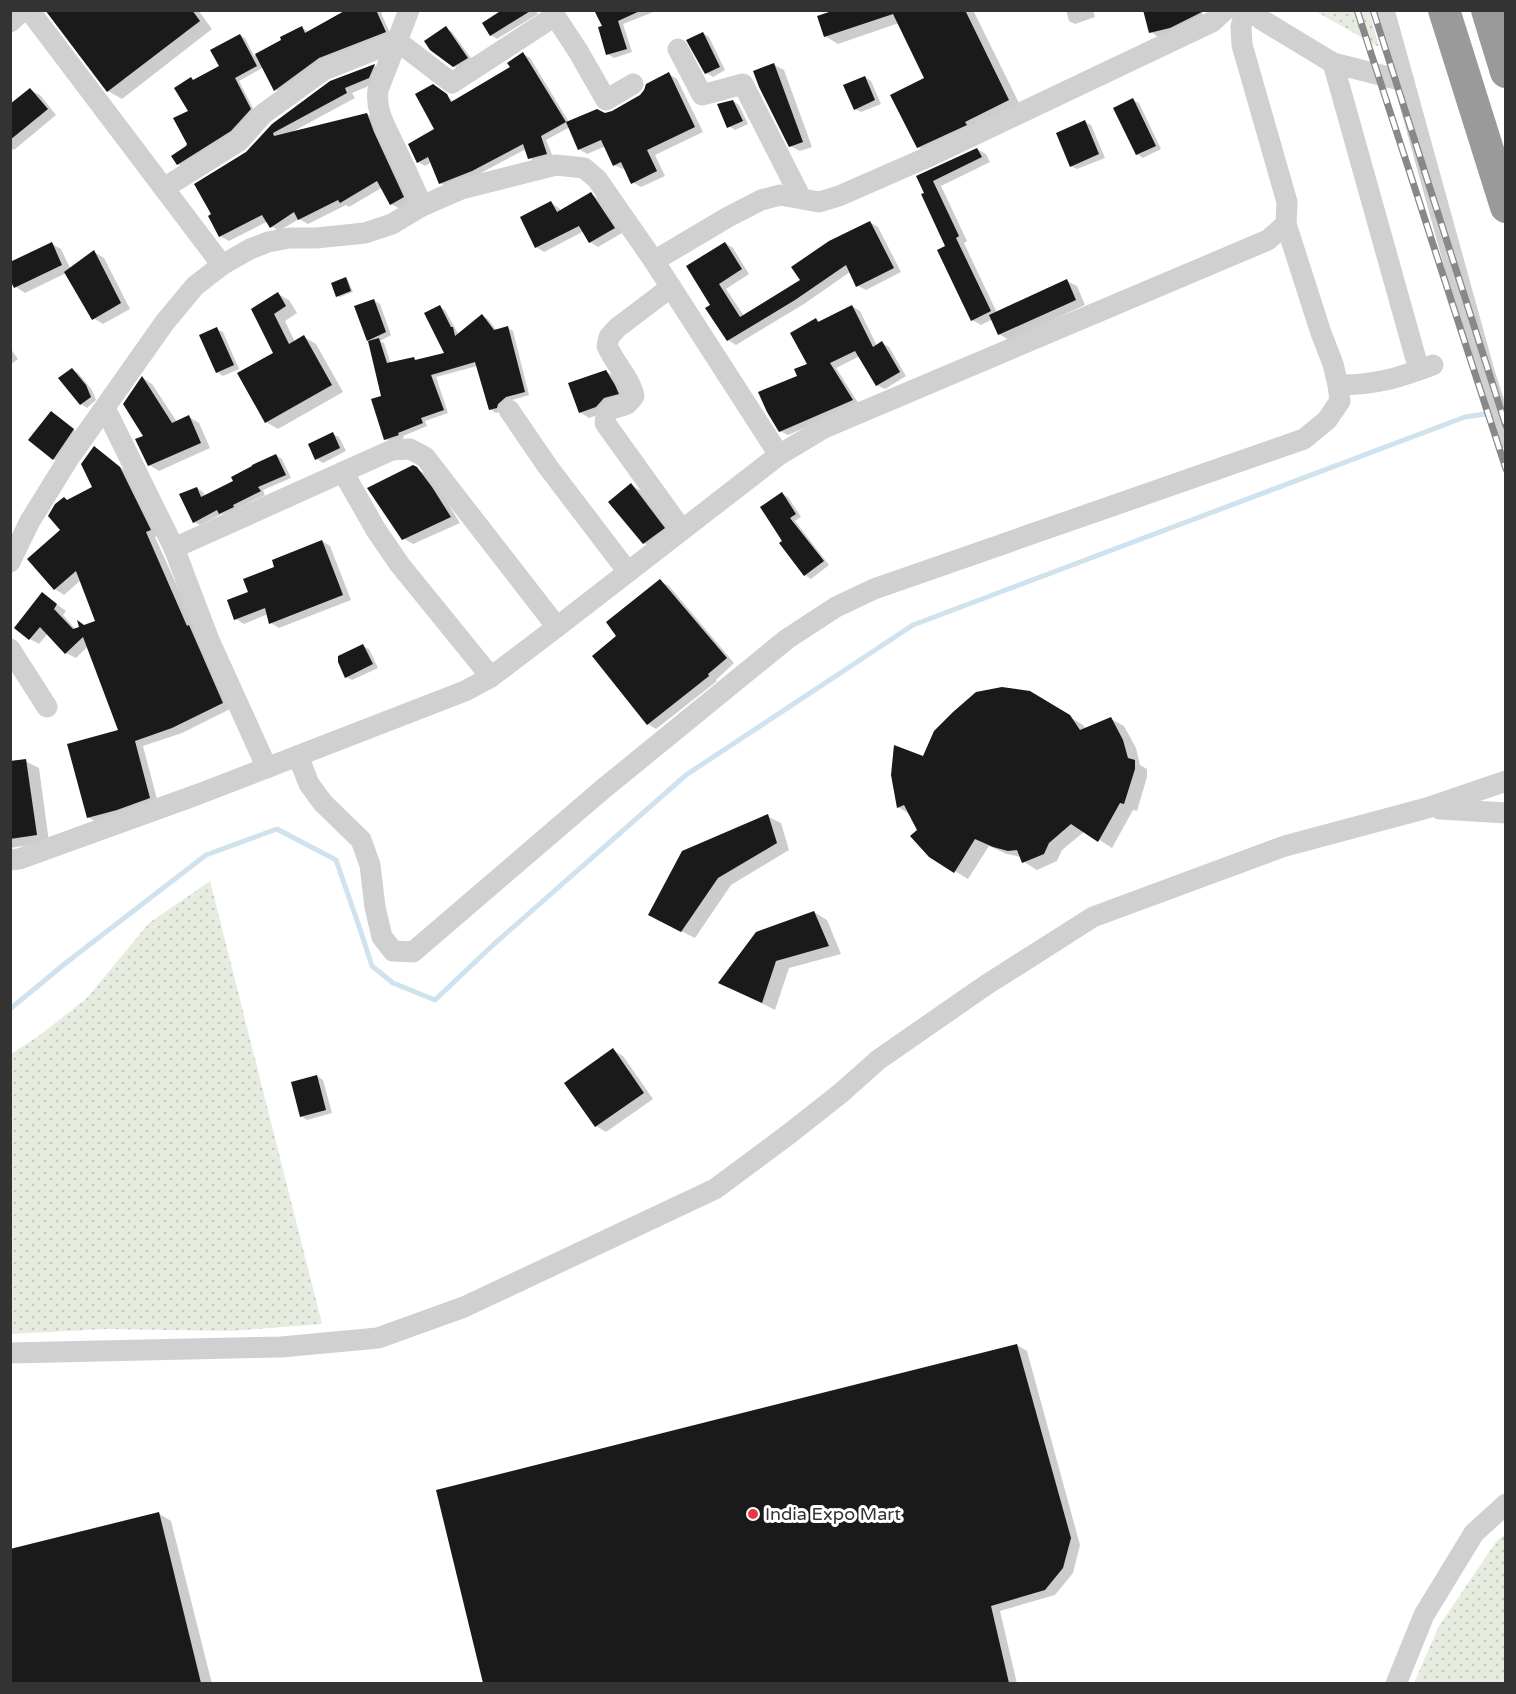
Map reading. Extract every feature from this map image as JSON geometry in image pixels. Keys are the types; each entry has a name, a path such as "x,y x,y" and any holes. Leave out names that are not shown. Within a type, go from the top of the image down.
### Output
{"highway":[{"path":"1444,10 1506,207"},
{"path":"1487,10 1506,72"}],"street":[{"path":"10,22 23,10"},
{"path":"29,10 222,265"},
{"path":"409,10 378,90 378,106 383,123 422,206"},
{"path":"654,261 761,200 780,195 819,202 849,192 928,157 1212,22 1225,10"},
{"path":"298,756 309,784 323,803 361,840 370,865 375,907 382,937 393,951 413,952 694,714 787,639 836,607 874,589 1304,439 1327,420 1340,401 1338,385 1286,224 1287,202 1242,45 1241,27 1245,10"},
{"path":"1251,10 1262,20 1332,63 1404,81"},
{"path":"1384,10 1485,375 1506,438"},
{"path":"397,41 452,83 555,16 606,100 633,84"},
{"path":"164,188 239,141 263,114 324,70 397,41"},
{"path":"678,49 702,95 743,84 801,198"},
{"path":"1332,63 1426,368 1365,385 1338,385"},
{"path":"10,562 30,521 69,458 165,322 195,286 222,265 268,242 289,238 316,238 365,232 392,224 422,206 461,189 556,165 584,168 597,179 654,261 779,455"},
{"path":"10,860 267,768 465,691 491,677 779,455 824,428 1268,240 1286,224"},
{"path":"671,287 617,328 609,337 606,346 633,389 634,396 628,403 612,408 606,414 605,423 682,530"},
{"path":"105,408 174,548 209,640 267,768"},
{"path":"509,410 548,467 628,572"},
{"path":"174,548 392,450 410,448 425,457 557,627"},
{"path":"343,472 376,530 400,565 491,677"},
{"path":"10,649 47,707"},
{"path":"10,1353 281,1347 378,1338 464,1307 715,1190 842,1093 878,1060 986,985 1093,917 1285,846 1427,808 1506,781"},
{"path":"1427,808 1506,813"},
{"path":"1396,1683 1424,1615 1474,1533 1506,1504"}],"shaded area":[{"path":"1315,11 1369,11 1379,47"},
{"path":"210,881 322,1324 231,1331 106,1329 11,1334 11,1054 40,1035 87,998 149,923"},
{"path":"1505,1534 1505,1683 1414,1683 1439,1626 1496,1542"}],"building":[{"path":"45,10 192,10 200,21 107,92"},
{"path":"346,10 376,10 386,32 319,58 274,91 255,54 281,40 280,37 302,26 305,33"},
{"path":"502,10 532,10 490,36 482,23"},
{"path":"594,10 642,10 618,21 627,49 606,55 598,27 602,26"},
{"path":"835,10 965,10 1009,100 965,122 967,125 917,148 890,95 924,78 893,14 824,37 817,16"},
{"path":"1143,10 1206,10 1170,28 1149,33"},
{"path":"446,26 468,58 453,67 430,50 424,41"},
{"path":"703,32 720,67 705,74 686,40"},
{"path":"240,34 257,66 235,78 251,109 231,131 177,165 171,156 187,144 173,118 188,111 174,88 191,77 193,80 219,66 210,50"},
{"path":"523,52 566,122 541,136 547,154 528,159 523,144 472,171 439,184 428,157 417,163 408,144 434,129 415,94 433,84 447,94 451,102 510,67 507,63"},
{"path":"774,63 803,142 789,147 753,71"},
{"path":"375,64 369,78 345,88 347,93 273,133 274,136 367,113 404,197 390,205 377,181 340,203 338,200 298,220 294,212 270,228 262,215 219,237 208,216 211,214 194,184 246,152 272,124 330,81"},
{"path":"669,72 695,127 647,150 657,171 631,184 621,162 613,166 601,140 578,150 566,122 597,109 605,113 612,111 640,95 646,84"},
{"path":"865,76 875,100 854,110 843,85"},
{"path":"30,88 48,109 10,140 10,104"},
{"path":"1133,98 1156,146 1136,155 1113,108"},
{"path":"733,100 743,121 727,128 717,104"},
{"path":"1085,120 1099,154 1070,167 1056,133"},
{"path":"977,148 982,157 933,181 959,236 956,238 991,311 971,321 937,250 945,246 921,194 924,193 916,176"},
{"path":"591,192 615,228 589,243 579,226 535,248 520,217 551,201 557,212"},
{"path":"870,221 894,268 856,287 846,265 795,300 727,341 705,308 710,305 686,266 725,242 742,269 719,284 740,317 800,280 791,267 829,241"},
{"path":"52,242 62,265 14,288 10,280 10,262"},
{"path":"94,250 121,303 92,320 64,272"},
{"path":"346,277 351,291 336,297 331,283"},
{"path":"1067,279 1076,300 998,335 989,315"},
{"path":"278,292 286,306 274,314 289,344 304,335 332,385 265,423 237,373 273,353 251,309"},
{"path":"374,299 386,332 367,341 354,306"},
{"path":"440,305 453,327 455,336 482,314 494,330 508,326 525,392 506,397 497,408 489,410 475,362 431,375 444,410 421,418 423,423 384,440 371,399 381,396 368,341 379,338 387,363 414,357 415,360 444,353 424,313"},
{"path":"852,305 873,347 882,341 900,372 876,386 855,351 830,363 853,400 779,432 758,392 797,376 794,369 807,364 790,333 816,318 818,322"},
{"path":"217,327 234,365 216,373 199,335"},
{"path":"72,368 86,385 91,397 80,405 58,378"},
{"path":"606,370 619,394 604,398 596,407 579,413 568,383"},
{"path":"142,376 172,423 189,415 201,443 148,466 135,439 143,436 123,404"},
{"path":"51,411 74,429 53,460 28,440"},
{"path":"333,432 340,448 315,460 308,444"},
{"path":"94,446 120,467 151,530 146,532 223,703 172,728 135,741 150,798 87,818 67,744 118,730 83,637 65,654 40,627 29,640 14,628 42,592 57,604 54,609 73,629 79,627 77,620 84,625 95,621 76,571 54,590 27,559 60,530 48,516 55,504 64,497 67,500 92,487 81,464"},
{"path":"276,454 286,475 258,487 261,491 233,505 234,507 219,514 217,510 193,523 179,494 197,487 201,497 233,481 231,477"},
{"path":"413,465 432,487 451,517 402,540 367,488"},
{"path":"631,483 665,528 643,544 608,502"},
{"path":"782,492 796,514 790,518 824,561 804,576 779,543 782,541 760,507"},
{"path":"322,540 343,595 269,624 265,608 234,620 227,600 248,592 243,579 274,567 272,560"},
{"path":"660,579 727,658 708,674 709,676 647,725 592,656 616,636 606,622"},
{"path":"363,644 373,664 345,678 338,662 338,656"},
{"path":"1002,687 1030,691 1070,715 1080,730 1111,717 1123,740 1128,758 1135,760 1135,769 1124,804 1120,803 1098,842 1071,824 1049,843 1044,854 1022,863 1017,850 1008,851 975,839 954,873 929,857 910,836 917,830 904,805 897,808 891,775 894,745 923,756 934,731 953,712 976,692"},
{"path":"26,759 37,835 10,839 10,761"},
{"path":"768,814 777,843 718,878 681,932 648,915 682,851"},
{"path":"814,911 829,946 776,961 762,1003 718,983 756,932"},
{"path":"613,1048 644,1093 595,1127 564,1083"},
{"path":"317,1075 326,1110 300,1117 291,1082"},
{"name":"India Expo Mart","path":"1017,1344 1071,1538 1063,1568 1045,1590 991,1606 1009,1683 483,1683 436,1490"},
{"path":"159,1512 201,1683 10,1683 10,1549"}],"waterway":[{"path":"10,1009 206,855 277,829 336,860 372,966 393,983 435,1000 493,945 686,775 913,625 1465,417 1492,413"}],"railway":[{"path":"1357,10 1506,469"},
{"path":"1373,10 1506,426"}],"place":[{"name":"India Expo Mart","path":"753,1514"}]}
